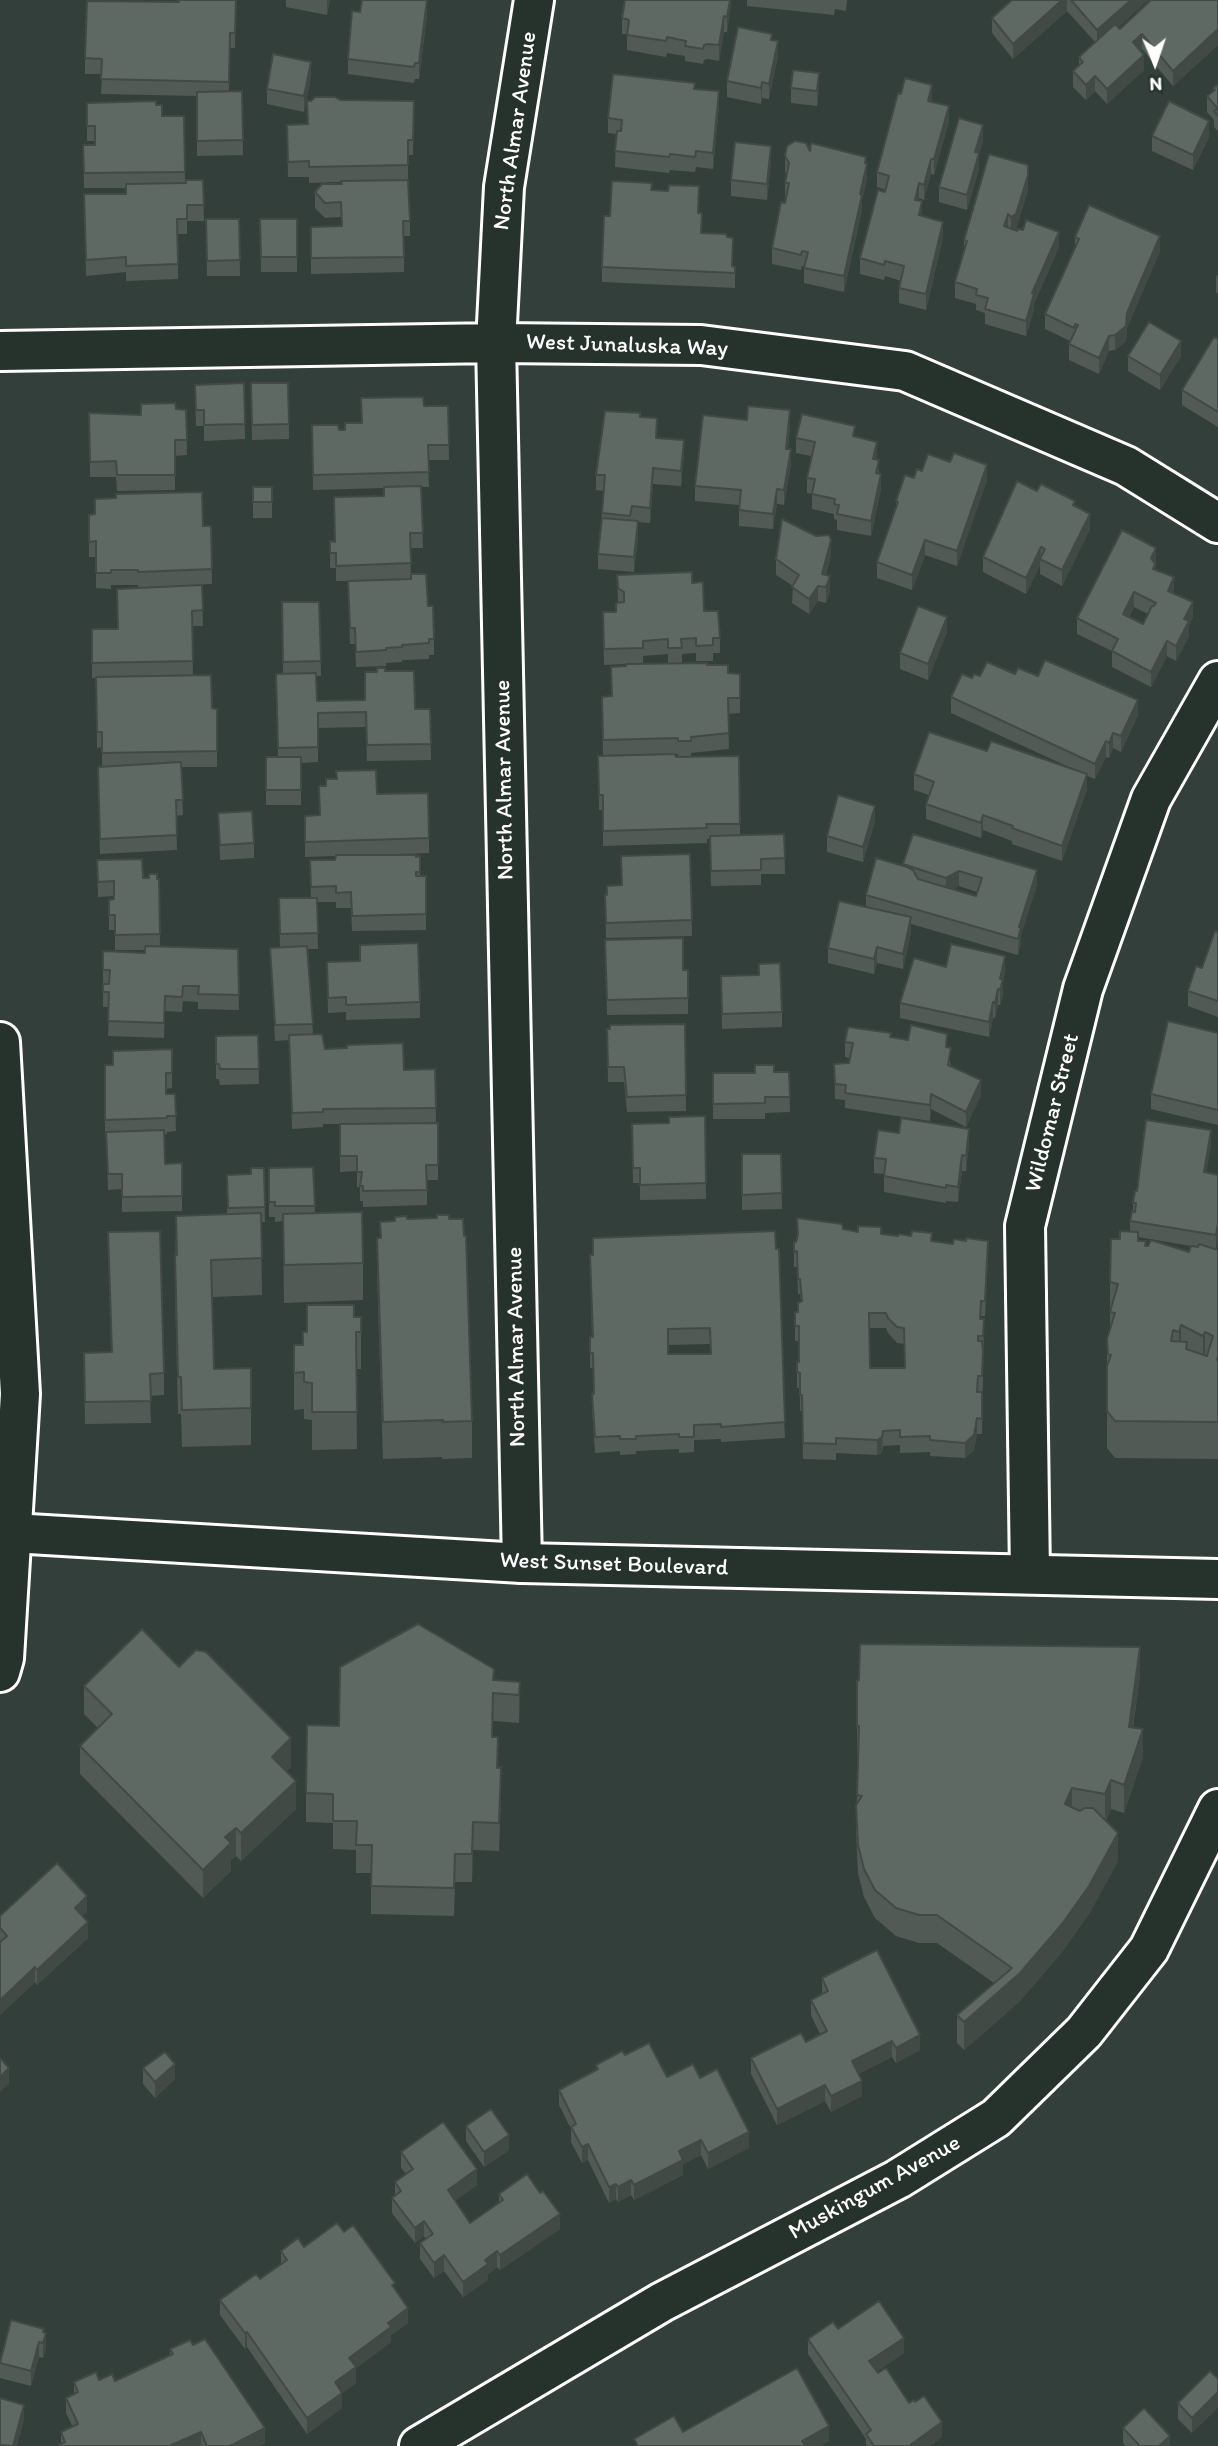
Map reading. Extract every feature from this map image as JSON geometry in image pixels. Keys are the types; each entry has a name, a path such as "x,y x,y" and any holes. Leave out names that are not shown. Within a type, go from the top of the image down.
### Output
{"street":[{"name":"North Almar Avenue","path":"522,1563 496,343 504,187 534,0"},
{"name":"West Junaluska Way","path":"0,351 496,343 701,345 905,371 1126,466 1218,523"},
{"name":"Wildomar Street","path":"1030,1574 1025,1226 1083,989 1152,799 1218,681"},
{"path":"0,1042 20,1394 4,1533 4,1658 0,1672"},
{"name":"West Sunset Boulevard","path":"4,1533 522,1563 1218,1579"},
{"name":"Muskingum Avenue","path":"419,2446 662,2302 898,2179 996,2119 1084,2032 1149,1949 1218,1809"}],"building":[{"path":"178,0 236,0 235,33 230,33 229,82 101,79 102,59 85,58 87,1 179,2"},
{"path":"362,0 427,0 419,63 415,63 414,67 348,59 352,11 360,12"},
{"path":"625,0 730,0 719,45 704,45 703,49 685,46 686,41 667,37 666,41 627,35 629,20 622,18"},
{"path":"1012,0 1062,0 1013,44 992,18"},
{"path":"1071,0 1131,0 1097,30"},
{"path":"1151,0 1218,0 1218,29 1173,71 1142,34 1133,42 1144,55 1107,89 1095,76 1086,85 1073,71 1083,62 1079,57 1115,24 1120,29"},
{"path":"738,27 772,34 771,40 778,41 769,84 762,82 761,88 727,81"},
{"path":"273,54 311,62 304,96 267,89"},
{"path":"793,70 819,73 817,91 791,88"},
{"path":"613,74 695,83 694,89 719,91 713,153 696,151 695,157 670,154 669,157 615,151 617,131 621,131 622,120 608,118"},
{"path":"905,78 932,85 928,101 949,106 934,159 931,159 924,185 919,183 915,200 922,201 919,215 943,222 926,294 899,288 904,266 885,261 884,265 860,258 878,190 885,192 889,176 877,172 898,93 901,94"},
{"path":"1218,84 1218,109 1207,96"},
{"path":"242,91 243,140 197,141 197,92"},
{"path":"315,97 414,101 413,140 408,140 408,165 309,167 309,161 288,162 287,125 308,124 307,101"},
{"path":"156,101 156,105 162,105 162,116 184,116 185,172 84,173 83,145 95,145 95,126 87,126 87,103"},
{"path":"1169,101 1209,121 1193,155 1152,136"},
{"path":"959,118 983,125 975,152 979,153 967,195 939,187"},
{"path":"795,141 806,143 810,151 811,143 866,157 862,195 844,276 804,268 808,252 802,251 801,255 772,248 781,202 785,203 789,183 785,183 789,163 785,156 787,146"},
{"path":"735,142 771,146 767,184 731,180"},
{"path":"989,154 1028,165 1028,175 1016,214 1011,217 1008,214 1004,226 1017,231 1023,230 1026,220 1059,232 1032,293 1034,294 1026,321 985,309 988,298 976,295 977,289 955,282"},
{"path":"186,180 203,180 204,205 187,205 187,219 177,219 178,264 126,266 126,257 86,260 84,194 126,194 126,184 186,183"},
{"path":"408,180 410,221 403,221 404,257 311,258 311,227 342,226 341,202 325,203 315,192 322,184 342,184 341,181"},
{"path":"612,181 652,183 651,190 668,191 669,185 699,186 698,213 702,213 701,233 726,234 727,237 733,238 732,266 735,267 735,273 602,267 604,216 610,216"},
{"path":"1089,205 1160,236 1127,313 1126,326 1115,335 1109,336 1099,358 1069,344 1078,325 1075,324 1074,328 1045,314 1079,239 1075,237"},
{"path":"206,219 239,219 240,260 207,261"},
{"path":"260,219 297,219 297,257 261,257"},
{"path":"1149,322 1181,341 1160,375 1128,356"},
{"path":"1214,337 1218,339 1218,412 1182,390"},
{"path":"244,383 245,424 204,425 204,410 196,410 195,385"},
{"path":"251,383 288,383 289,424 252,425"},
{"path":"423,397 424,406 448,406 449,445 428,445 429,472 313,475 312,425 338,425 339,430 345,430 345,423 362,423 361,398"},
{"path":"175,403 176,409 186,410 187,440 175,440 175,475 117,475 116,461 90,462 89,413 141,415 141,404"},
{"path":"748,406 790,410 786,449 791,449 784,490 777,489 773,514 739,510 741,490 695,486 703,415 747,420"},
{"path":"605,411 640,413 640,417 657,418 656,438 684,440 681,471 653,468 650,508 632,506 630,516 602,513 605,475 596,475"},
{"path":"802,414 855,426 853,436 877,442 873,459 879,460 876,473 881,474 871,521 837,514 839,505 834,504 835,499 812,494 815,479 807,478 815,442 796,438"},
{"path":"954,453 987,465 957,551 925,540 912,575 877,562 905,475 914,478 917,469 922,471 928,454 950,462"},
{"path":"1017,481 1037,491 1041,484 1075,501 1073,505 1090,514 1062,570 1040,559 1045,549 1041,547 1026,578 983,557"},
{"path":"421,486 423,533 410,533 411,563 336,566 336,553 330,553 330,541 335,542 334,497 384,496 384,487"},
{"path":"253,487 272,487 272,502 253,502"},
{"path":"202,492 203,526 211,526 212,569 138,572 111,570 111,573 96,573 96,541 89,542 89,515 95,514 95,499 116,498 116,494"},
{"path":"602,518 638,521 634,557 598,554"},
{"path":"782,519 816,536 829,535 831,540 822,574 830,576 826,587 818,586 809,599 792,587 799,575 776,559"},
{"path":"1122,530 1156,548 1151,558 1155,564 1153,569 1174,577 1168,591 1193,602 1184,619 1189,621 1176,646 1167,641 1151,672 1112,651 1118,639 1077,618","holes":["1134,592 1156,603 1143,624 1123,614"]},
{"path":"692,572 692,583 703,582 704,611 718,611 720,638 713,638 713,645 696,646 696,638 681,639 682,648 668,648 668,639 643,641 643,648 604,649 603,612 616,612 616,603 624,602 624,592 618,588 617,575"},
{"path":"411,574 426,574 428,606 433,606 434,639 429,639 429,643 356,652 355,628 350,628 348,581 411,579"},
{"path":"202,585 203,610 192,611 193,661 92,663 92,629 118,629 117,589"},
{"path":"282,602 319,602 321,661 283,662"},
{"path":"918,606 947,617 928,664 900,653"},
{"path":"1045,660 1138,700 1121,736 1113,733 1095,764 951,697 962,674 972,678 974,674 980,676 987,662 1015,674 1018,668 1038,676"},
{"path":"626,664 728,665 728,673 740,674 740,698 728,698 729,733 691,737 691,741 678,741 678,738 603,740 602,697 612,696 611,667"},
{"path":"377,668 385,668 385,671 414,671 415,709 430,709 431,744 367,745 366,712 318,713 318,747 278,748 276,674 316,673 317,701 365,700 365,672 377,672"},
{"path":"211,675 212,708 217,709 217,751 102,753 102,732 97,732 96,677"},
{"path":"929,732 987,751 991,741 1087,774 1062,846 983,815 981,823 926,804 934,782 914,774"},
{"path":"675,754 676,757 739,756 740,824 706,824 707,828 603,831 603,795 599,795 598,756"},
{"path":"266,757 301,757 301,790 266,790"},
{"path":"181,762 183,800 176,800 177,835 100,839 98,767"},
{"path":"376,770 377,794 428,793 429,838 305,842 305,816 320,815 319,786 326,786 326,779 337,779 336,771"},
{"path":"838,795 875,806 863,847 827,836"},
{"path":"252,811 254,843 220,845 218,813"},
{"path":"784,834 785,858 761,859 761,870 711,871 710,836"},
{"path":"913,834 1037,870 1019,927 1018,939 866,895 876,858 913,870 918,879 976,896 982,878 959,871 946,878 903,864"},
{"path":"690,854 692,920 606,923 607,886 622,885 621,856"},
{"path":"336,855 420,856 420,872 416,872 416,876 426,876 426,914 352,916 351,892 336,893 336,886 311,887 310,860 335,860"},
{"path":"142,859 143,878 149,878 149,874 157,874 159,879 160,934 115,935 115,915 109,915 109,900 114,899 114,881 98,882 97,860"},
{"path":"279,898 317,898 318,933 280,934"},
{"path":"839,901 911,917 903,954 877,947 874,959 828,948"},
{"path":"1215,931 1218,932 1218,1001 1188,991 1196,966 1202,968"},
{"path":"683,938 683,970 688,970 688,998 607,1000 605,940"},
{"path":"418,943 420,1002 346,1005 346,997 328,998 327,962 360,961 360,945"},
{"path":"951,944 1005,956 1000,979 1003,979 995,1003 993,1002 989,1022 900,1003 914,958 946,967"},
{"path":"145,946 238,949 239,995 198,994 199,986 183,986 182,997 165,996 164,1023 108,1021 109,992 103,992 103,984 109,984 110,970 103,970 103,951 145,953"},
{"path":"307,946 313,1024 275,1025 270,948"},
{"path":"780,963 782,1012 722,1014 721,976 759,975 759,964"},
{"path":"1168,1021 1218,1033 1218,1110 1151,1094"},
{"path":"685,1024 686,1095 627,1097 624,1067 608,1067 607,1029 610,1029 610,1025"},
{"path":"911,1025 947,1034 946,1047 951,1048 948,1065 981,1080 966,1112 931,1094 930,1105 845,1093 846,1085 835,1084 834,1064 849,1063 853,1043 845,1042 848,1027 891,1033 890,1037 908,1040"},
{"path":"322,1034 325,1049 347,1048 347,1045 403,1043 404,1070 435,1069 436,1108 323,1109 323,1112 292,1113 289,1035"},
{"path":"258,1035 259,1069 220,1069 219,1064 216,1064 216,1036"},
{"path":"172,1049 172,1073 166,1073 166,1094 175,1094 176,1116 105,1120 105,1065 113,1065 113,1051"},
{"path":"755,1065 774,1065 774,1072 789,1072 790,1097 765,1097 765,1103 713,1104 713,1073 755,1073"},
{"path":"705,1116 706,1183 640,1185 640,1168 633,1168 632,1124 669,1123 669,1117"},
{"path":"901,1118 969,1129 958,1187 946,1185 946,1188 884,1176 886,1159 874,1158 878,1130 899,1133"},
{"path":"1146,1120 1211,1130 1204,1172 1218,1175 1216,1235 1130,1221 1132,1211 1135,1212 1136,1203 1133,1203"},
{"path":"438,1123 438,1165 426,1165 427,1190 363,1191 363,1186 360,1186 362,1172 357,1172 357,1156 340,1156 340,1124"},
{"path":"164,1130 165,1164 182,1163 182,1196 122,1197 122,1174 108,1174 106,1132"},
{"path":"742,1154 781,1154 782,1193 742,1195"},
{"path":"313,1167 315,1206 275,1206 275,1202 269,1202 269,1168"},
{"path":"251,1168 264,1168 265,1207 228,1208 227,1175 251,1174"},
{"path":"362,1212 363,1263 284,1265 283,1214"},
{"path":"261,1213 262,1258 211,1260 214,1369 251,1368 251,1408 182,1410 181,1377 178,1377 176,1216"},
{"path":"437,1215 449,1215 449,1219 463,1219 466,1236 472,1421 383,1422 377,1238 381,1238 380,1222 395,1221 395,1217 437,1218"},
{"path":"797,1218 842,1224 843,1229 858,1232 858,1226 881,1227 881,1234 898,1236 911,1236 912,1231 932,1233 931,1241 953,1244 954,1239 988,1241 985,1301 981,1301 980,1319 984,1319 983,1336 978,1336 978,1341 982,1341 983,1351 982,1376 978,1376 977,1392 982,1392 982,1419 977,1418 974,1435 965,1443 930,1440 930,1436 900,1437 900,1430 883,1431 882,1437 877,1440 836,1438 836,1444 803,1443 802,1395 800,1373 797,1372 799,1326 795,1326 795,1312 798,1312 798,1303 802,1301 797,1251 794,1252 794,1242 798,1234","holes":["869,1313 886,1313 897,1327 904,1328 905,1368 870,1368"]},
{"path":"160,1231 164,1373 150,1374 151,1401 85,1402 84,1353 112,1352 108,1232"},
{"path":"775,1231 776,1249 779,1249 785,1422 721,1427 721,1424 694,1425 694,1437 679,1437 679,1434 636,1436 636,1439 620,1439 620,1436 595,1437 593,1353 590,1353 590,1337 593,1337 590,1255 593,1255 593,1238","holes":["710,1328 711,1354 668,1354 668,1329"]},
{"path":"1120,1231 1138,1232 1138,1241 1146,1241 1145,1246 1148,1246 1151,1240 1189,1252 1191,1246 1198,1247 1199,1244 1218,1250 1218,1422 1115,1421 1107,1411 1107,1366 1111,1355 1108,1354 1107,1339 1115,1313 1110,1312 1118,1284 1110,1282 1111,1239 1120,1239","holes":["1181,1325 1203,1336 1205,1332 1213,1336 1207,1356 1186,1349 1187,1342 1171,1341 1173,1330 1179,1332"]},
{"path":"307,1305 354,1305 354,1317 361,1317 361,1332 356,1332 357,1412 312,1412 312,1383 304,1382 304,1372 294,1373 294,1345 303,1345 303,1332 307,1332"},
{"path":"418,1624 494,1669 493,1680 520,1682 519,1695 493,1693 492,1737 498,1737 497,1768 501,1767 499,1823 473,1822 472,1854 455,1854 454,1888 371,1886 372,1845 356,1845 357,1821 333,1821 333,1794 306,1793 307,1725 339,1726 340,1667"},
{"path":"142,1629 179,1667 196,1650 206,1652 291,1738 272,1757 296,1781 241,1833 236,1828 225,1837 231,1843 203,1870 80,1746 112,1714 84,1686"},
{"path":"860,1644 1140,1647 1129,1727 1143,1729 1124,1785 1111,1780 1105,1794 1072,1788 1065,1804 1080,1811 1093,1808 1118,1833 1089,1886 1062,1924 1020,1973 964,2022 957,2015 1012,1968 937,1915 919,1915 896,1908 875,1890 864,1869 858,1845 856,1805 862,1796 857,1795 857,1681"},
{"path":"57,1863 87,1896 75,1908 88,1922 0,2000 0,1942 7,1936 0,1928 0,1916"},
{"path":"877,1950 920,2035 896,2048 892,2041 852,2061 862,2081 831,2096 825,2085 777,2109 751,2058 801,2033 806,2042 827,2031 811,2000 828,1991 822,1978"},
{"path":"649,2043 667,2077 693,2064 700,2078 717,2069 749,2132 708,2153 701,2140 679,2151 683,2160 634,2185 631,2180 618,2187 616,2184 609,2187 588,2144 582,2147 571,2127 576,2124 559,2090 598,2069 596,2065 622,2051 625,2055"},
{"path":"165,2052 175,2064 155,2082 143,2068"},
{"path":"0,2058 9,2068 0,2077"},
{"path":"491,2109 509,2135 484,2152 466,2126"},
{"path":"443,2122 477,2169 448,2190 470,2223 503,2200 499,2194 527,2174 560,2214 500,2255 497,2251 485,2260 488,2264 463,2282 444,2255 434,2263 420,2243 433,2234 424,2221 415,2228 392,2198 401,2191 395,2182 413,2169 401,2152"},
{"path":"337,2223 344,2232 353,2225 395,2283 392,2285 408,2308 388,2323 391,2327 349,2358 356,2367 335,2382 342,2393 307,2418 247,2332 245,2333 220,2300 256,2274 260,2279 287,2260 281,2251 298,2238 304,2247"},
{"path":"879,2301 904,2338 869,2361 878,2373 886,2368 909,2403 924,2396 942,2422 909,2446 874,2446 866,2434 871,2430 808,2339 833,2322 838,2329"},
{"path":"11,2320 44,2329 43,2332 46,2333 43,2343 39,2342 31,2371 0,2363"},
{"path":"205,2339 265,2428 230,2446 207,2446 201,2432 169,2446 59,2445 65,2442 61,2432 78,2424 66,2398 78,2392 74,2382 96,2372 99,2380 112,2374 115,2381 173,2354 170,2349 190,2340 193,2345"},
{"path":"797,2368 829,2426 802,2441 805,2446 638,2446 634,2439 674,2416 683,2432"},
{"path":"1210,2371 1218,2379 1218,2392 1192,2418 1178,2403"},
{"path":"0,2398 24,2405 13,2446 0,2445"},
{"path":"1144,2408 1170,2436 1159,2446 1140,2446 1123,2428"}]}
